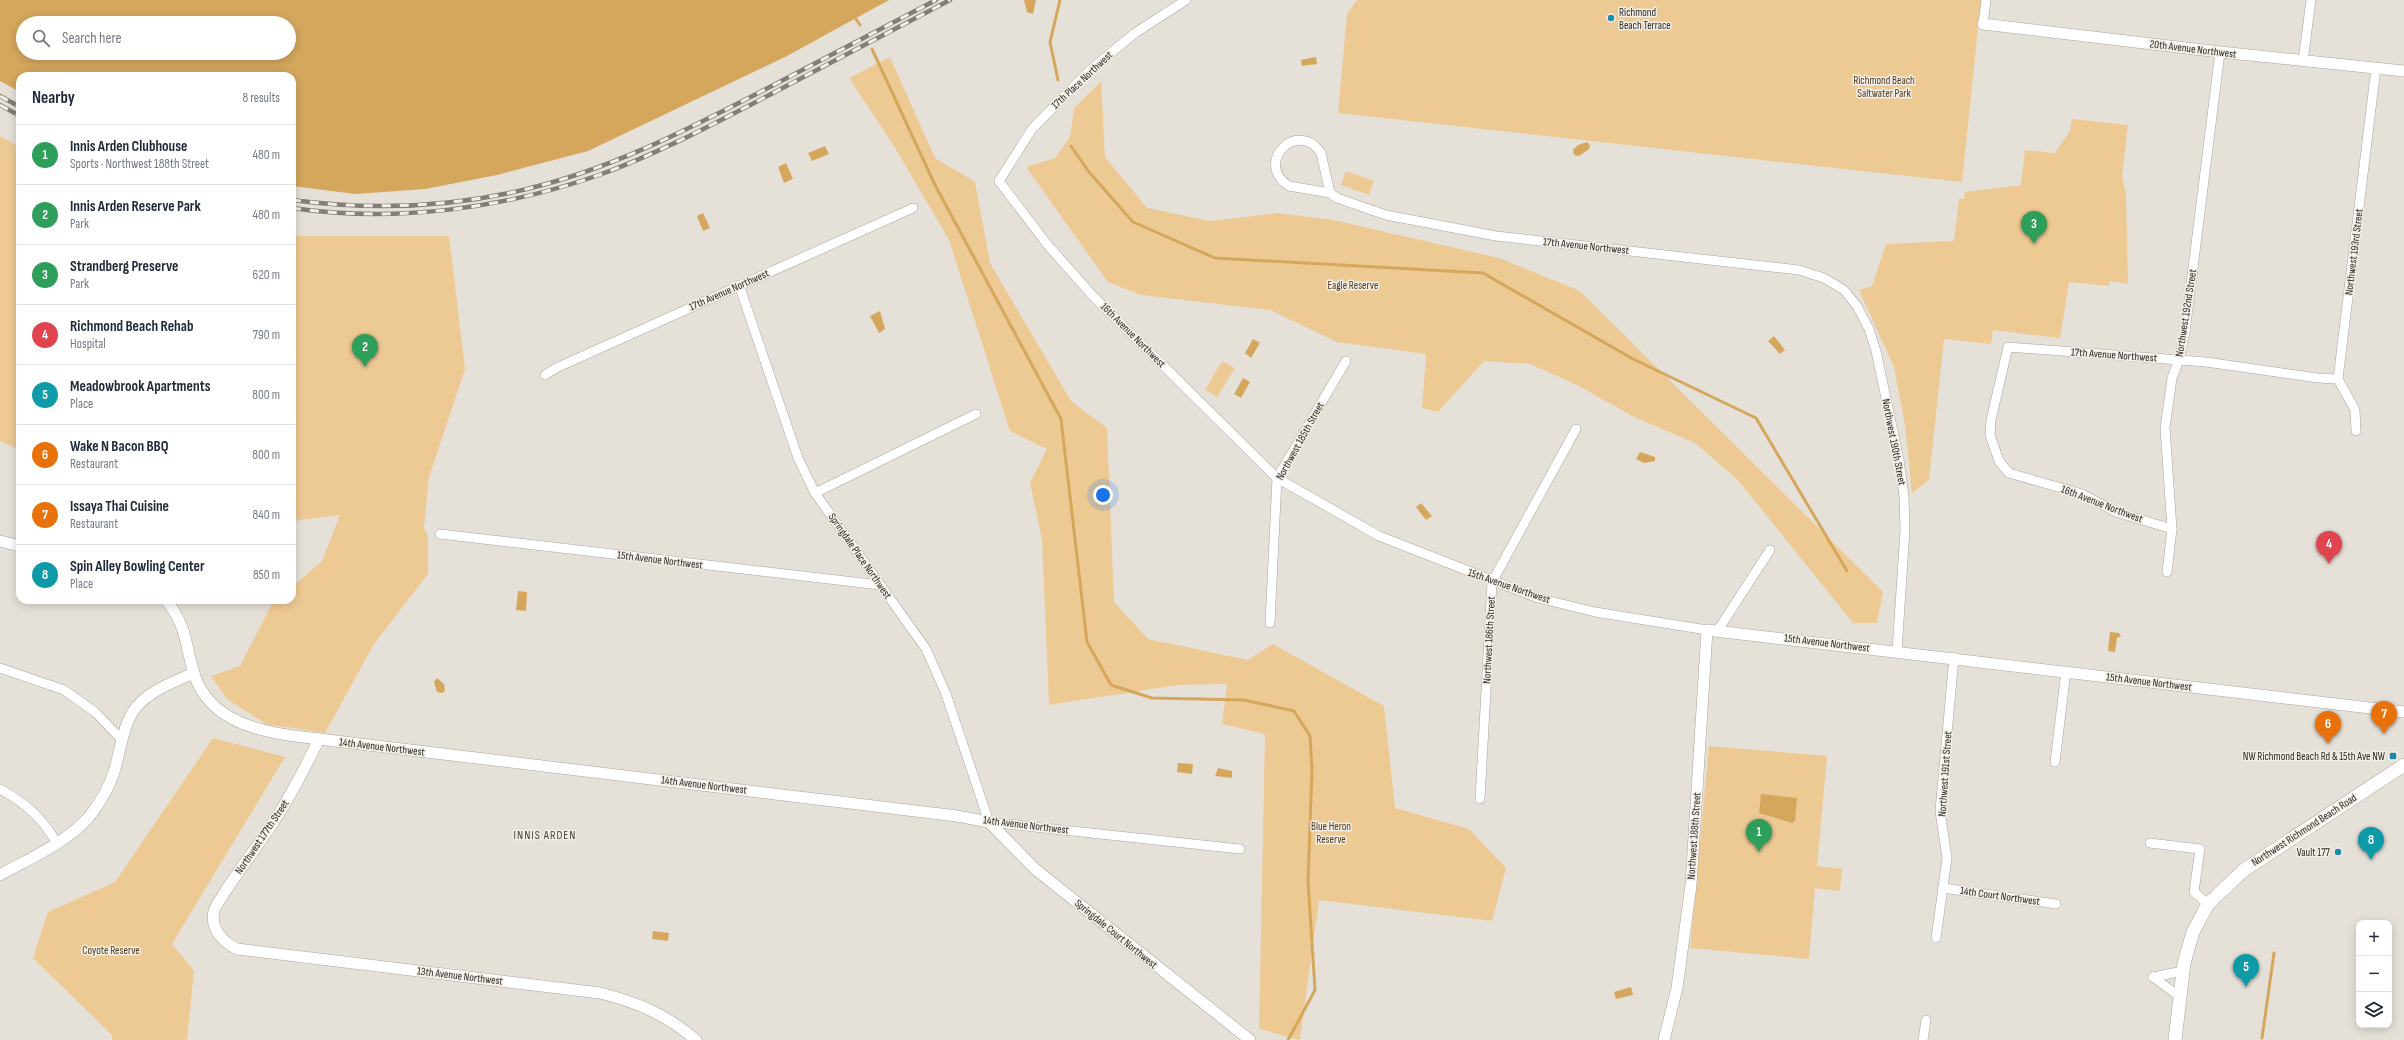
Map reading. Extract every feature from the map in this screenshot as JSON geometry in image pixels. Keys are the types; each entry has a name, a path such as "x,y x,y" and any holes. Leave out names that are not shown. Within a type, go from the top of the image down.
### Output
{"main road":[{"name":"Northwest Richmond Beach Road","path":"2175,1040 2184,971 2193,932 2208,904 2244,870 2404,765"}],"street":[{"name":"17th Place Northwest","path":"999,181 1032,129 1090,70 1135,33 1186,0"},
{"path":"1983,24 1986,0"},
{"path":"2303,61 2311,0"},
{"name":"20th Avenue Northwest","path":"1983,24 2404,72"},
{"name":"Northwest 192nd Street","path":"2167,572 2172,529 2165,428 2170,385 2179,360 2185,332 2220,52"},
{"name":"Northwest 193rd Street","path":"2338,379 2376,68"},
{"name":"17th Avenue Northwest","path":"1330,193 1321,153 1318,148 1303,140 1292,141 1283,147 1276,162 1277,174 1284,183 1289,186 1330,193 1337,198 1386,215 1474,232 1799,270 1824,278 1844,290"},
{"name":"16th Avenue Northwest","path":"999,181 1046,243 1092,295 1277,478"},
{"name":"17th Avenue Northwest","path":"546,375 556,368 914,208"},
{"name":"Springdale Place Northwest","path":"740,285 798,458 815,493 926,649 944,688 989,822"},
{"name":"Northwest 190th Street","path":"1844,290 1857,306 1869,329 1899,460 1904,496 1905,530 1897,651"},
{"name":"17th Avenue Northwest","path":"2009,473 1999,461 1990,436 1991,420 2008,347 2179,360 2318,378 2338,379"},
{"name":"Northwest 185th Street","path":"1270,623 1277,478 1346,361"},
{"path":"2338,379 2355,410 2356,431"},
{"path":"815,493 976,414"},
{"name":"Northwest 186th Street","path":"1480,799 1492,582 1576,429"},
{"name":"16th Avenue Northwest","path":"2009,473 2082,494 2116,512 2172,529"},
{"name":"15th Avenue Northwest","path":"1277,478 1379,536 1492,582 1538,598 1595,612 1712,630 1954,657 2399,711"},
{"name":"15th Avenue Northwest","path":"440,534 880,585"},
{"path":"0,541 16,545"},
{"name":"Northwest 188th Street","path":"1664,1040 1677,988 1691,886 1712,630 1770,550"},
{"path":"0,875 57,843 88,818 105,793 114,773 122,740 130,719 140,703 155,690 194,673 182,623 169,604"},
{"name":"Northwest 191st Street","path":"1936,938 1947,858 1940,811 1954,657"},
{"path":"0,668 64,690 95,712 122,740"},
{"path":"2055,762 2066,671"},
{"name":"14th Avenue Northwest","path":"194,673 201,690 229,718 247,727 319,740 957,816 989,822 1240,848"},
{"path":"2399,711 2404,720"},
{"name":"Northwest 177th Street","path":"218,934 213,921 214,910 236,874 269,829 302,775 319,740"},
{"path":"0,789 23,802 47,827 57,843"},
{"name":"Springdale Court Northwest","path":"989,822 1035,869 1250,1040"},
{"path":"2150,843 2200,849 2194,892 2208,904"},
{"name":"14th Court Northwest","path":"1943,888 2030,899 2056,904"},
{"name":"13th Avenue Northwest","path":"218,934 226,943 237,949 600,993 630,1001 658,1012 680,1026 696,1040"},
{"path":"2180,997 2153,977 2184,971"},
{"path":"1923,1040 1926,1020"}],"green space":[{"name":"Richmond Beach Saltwater Park","path":"1357,0 1981,0 1962,182 1338,113 1347,14"},
{"name":"Blue Heron Reserve","path":"890,57 935,158 975,182 990,263 1071,401 1107,428 1114,602 1148,639 1248,660 1273,644 1384,706 1395,808 1469,829 1506,868 1492,921 1319,900 1300,1040 1259,1029 1265,734 1222,724 1227,684 1178,685 1049,705 1042,539 1030,483 1047,449 1010,431 949,240 894,146 849,78"},
{"name":"Eagle Reserve","path":"1101,82 1105,157 1147,208 1210,221 1278,213 1333,220 1499,258 1580,291 1883,592 1877,623 1853,623 1738,480 1695,443 1634,417 1577,385 1530,364 1484,361 1438,412 1422,408 1426,354 1337,342 1270,310 1141,295 1108,282 1026,167 1055,158 1070,137 1074,108"},
{"path":"2072,119 2128,125 2122,176 2126,194 2128,284 2110,281 2109,286 2069,282 2060,338 1993,330 1991,344 1944,339 1929,480 1912,493 1905,425 1894,367 1859,290 1872,286 1886,244 1954,241 1959,199 1964,199 1965,192 2021,185 2025,150 2055,153 2070,131"},
{"path":"0,136 16,145 16,448 0,441"},
{"path":"1346,171 1374,181 1369,195 1341,185"},
{"path":"296,236 449,236 465,369 429,477 424,527 428,537 428,574 374,644 325,733 266,724 227,699 211,676 240,666 272,604 296,604 296,584 322,561 340,515 296,520"},
{"path":"1222,361 1235,368 1217,397 1205,390"},
{"name":"Coyote Reserve","path":"213,738 285,757 172,944 194,971 187,1040 112,1040 112,1035 33,958 48,912 115,882"},
{"path":"1709,746 1827,756 1817,866 1842,869 1840,891 1815,888 1809,959 1690,948"}],"shaded area":[{"path":"0,0 889,0 787,56 588,151 497,175 425,189 355,194 296,187 296,72 16,72 16,90 0,81"},
{"path":"1024,0 1036,0 1033,14 1027,12"},
{"path":"1316,57 1317,64 1302,66 1301,60"},
{"path":"1587,142 1590,145 1589,149 1579,156 1574,155 1573,150 1578,145"},
{"path":"825,146 829,154 812,161 808,153"},
{"path":"786,163 793,179 784,183 778,167"},
{"path":"703,213 710,228 703,231 697,216"},
{"path":"880,311 885,329 879,333 870,316"},
{"path":"1774,336 1785,350 1780,354 1768,341"},
{"path":"1253,339 1260,343 1251,358 1245,353"},
{"path":"1243,378 1250,382 1241,398 1234,394"},
{"path":"1640,452 1655,457 1655,461 1644,463 1636,459"},
{"path":"1421,503 1432,516 1426,520 1416,507"},
{"path":"518,591 527,592 526,611 516,610"},
{"path":"2110,632 2119,633 2121,636 2117,638 2115,652 2108,651"},
{"path":"437,678 444,684 445,691 442,693 437,692 434,682"},
{"path":"1178,763 1193,764 1192,774 1177,772"},
{"path":"1218,768 1232,771 1232,778 1215,776"},
{"path":"1761,794 1797,798 1795,821 1792,823 1759,813"},
{"path":"653,931 669,933 668,941 652,939"},
{"path":"1631,987 1633,995 1616,999 1614,992"}],"waterway":[{"path":"1058,80 1050,42 1060,0"},
{"path":"856,19 860,25"},
{"path":"872,49 935,185 1061,419 1087,642 1111,685 1152,698 1244,700 1294,711 1310,736 1312,770 1308,881 1315,990 1288,1040"},
{"path":"1071,146 1089,172 1133,222 1215,258 1483,273 1633,359 1756,418 1847,571"},
{"path":"2262,1038 2274,953"}],"railway":[{"path":"296,200 356,205 420,205 484,198 515,192 575,175 630,155 685,130 936,0"},
{"path":"296,208 369,214 447,210 524,197 562,187 622,166 688,136 950,0"},
{"path":"0,96 16,105"},
{"path":"0,105 16,114"}],"place":[{"name":"Richmond Beach Terrace","path":"1611,18"},
{"name":"Strandberg Preserve","path":"2034,244"},
{"name":"Innis Arden Reserve Park","path":"365,367"},
{"name":"Richmond Beach Rehab","path":"2329,564"},
{"name":"Issaya Thai Cuisine","path":"2384,734"},
{"name":"Wake N Bacon BBQ","path":"2328,744"},
{"name":"NW Richmond Beach Rd & 15th Ave NW","path":"2393,756"},
{"name":"Innis Arden Clubhouse","path":"1759,852"},
{"name":"Vault 177","path":"2338,852"},
{"name":"Spin Alley Bowling Center","path":"2371,860"},
{"name":"Meadowbrook Apartments","path":"2246,987"}],"district":[{"name":"INNIS ARDEN","path":"545,835"}]}
